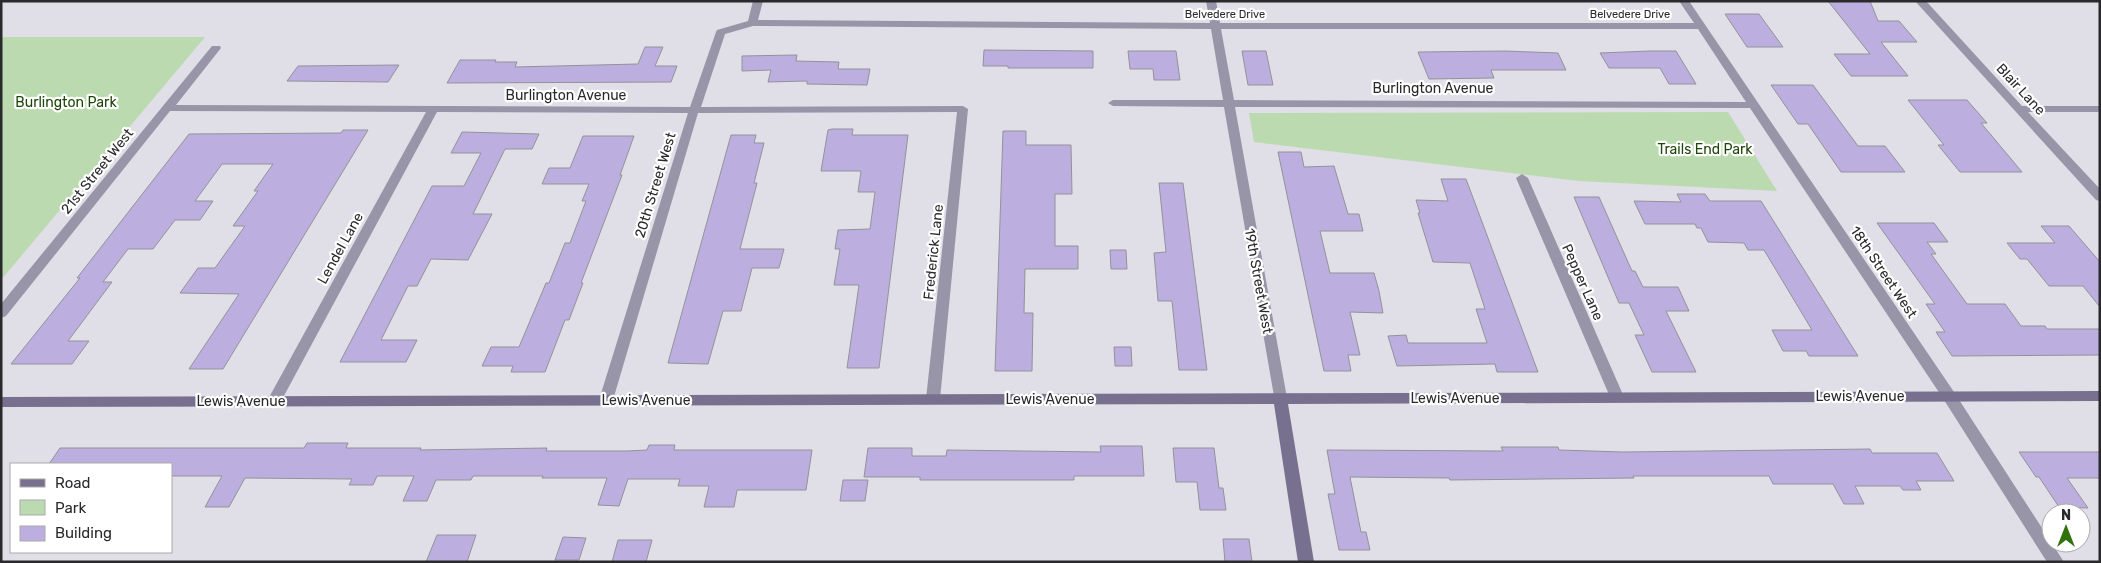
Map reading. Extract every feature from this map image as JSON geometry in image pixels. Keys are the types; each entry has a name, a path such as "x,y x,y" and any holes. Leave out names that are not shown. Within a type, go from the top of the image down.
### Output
{"street":[{"path":"752,23 758,1"},
{"name":"19th Street West","path":"1210,1 1280,398 1306,562"},
{"name":"18th Street West","path":"1684,1 1949,396 2056,562"},
{"name":"Blair Lane","path":"1920,1 2100,197"},
{"name":"Belvedere Drive","path":"752,23 1215,26 1699,26"},
{"name":"20th Street West","path":"606,400 694,110 721,32 752,23"},
{"name":"21st Street West","path":"1,313 216,48"},
{"name":"Burlington Avenue","path":"1113,103 1753,105"},
{"name":"Burlington Avenue","path":"168,108 963,109"},
{"name":"Lendel Lane","path":"274,401 433,109"},
{"name":"Frederick Lane","path":"933,399 963,109"},
{"path":"2020,109 2100,109"},
{"name":"Pepper Lane","path":"1522,178 1617,397"},
{"name":"Lewis Avenue","path":"1,402 2100,396"}],"green space":[{"name":"Burlington Park","path":"1,37 205,37 1,280"},
{"name":"Trails End Park","path":"1728,112 1777,191 1579,181 1254,142 1249,113"}],"building":[{"path":"1828,1 1870,1 1878,21 1899,21 1917,42 1881,42 1908,76 1851,76 1834,54 1870,54"},
{"path":"1725,14 1759,14 1783,47 1747,47"},
{"path":"645,47 663,47 655,66 677,66 671,82 447,83 460,60 517,62 515,67 638,64"},
{"path":"984,50 1093,51 1093,68 1008,68 1008,66 983,66"},
{"path":"1128,51 1176,51 1180,80 1154,80 1153,69 1130,69"},
{"path":"1242,51 1266,51 1273,85 1248,85"},
{"path":"1505,51 1558,53 1566,70 1491,70 1494,78 1429,79 1418,52"},
{"path":"1676,51 1696,84 1669,84 1660,68 1609,68 1600,53"},
{"path":"797,55 796,61 839,62 838,69 870,69 867,85 807,84 807,81 768,82 771,70 742,71 742,56"},
{"path":"399,65 388,82 287,81 298,66"},
{"path":"1771,85 1813,85 1858,146 1885,146 1905,172 1841,172 1808,124 1798,124"},
{"path":"1908,100 1967,100 1987,123 1981,123 2022,172 1960,172 1938,145 1944,145"},
{"path":"853,129 852,135 908,135 879,368 847,368 859,285 834,285 840,249 835,249 838,230 870,229 875,192 858,192 861,171 821,171 828,130"},
{"path":"343,130 368,130 223,369 189,369 239,294 180,293 198,268 215,268 245,226 233,226 258,191 254,191 273,164 222,164 195,201 213,201 200,220 175,220 153,249 128,249 103,282 112,282 68,341 89,341 72,364 11,364 80,278 77,278 189,134 341,133"},
{"path":"1003,131 1026,131 1026,145 1071,145 1072,194 1055,194 1055,246 1078,246 1078,269 1025,269 1024,313 1033,313 1032,371 995,371"},
{"path":"462,132 539,134 532,149 505,149 473,214 492,214 468,260 431,259 417,286 408,286 381,340 417,340 406,362 340,362 432,186 464,186 481,153 451,153"},
{"path":"731,135 756,135 754,143 764,143 754,183 757,183 740,249 784,249 779,268 752,268 741,311 723,311 708,364 668,363"},
{"path":"583,136 634,136 620,175 622,175 569,320 565,320 545,372 511,372 513,366 482,366 491,347 519,347 546,283 549,283 565,243 570,243 586,201 582,201 589,184 542,184 549,168 570,168"},
{"path":"1278,152 1301,152 1304,167 1334,166 1348,214 1359,214 1363,231 1320,231 1330,273 1374,273 1379,291 1383,313 1350,312 1360,355 1348,355 1351,371 1324,371"},
{"path":"1441,179 1466,179 1538,372 1497,372 1495,364 1397,366 1388,336 1406,335 1408,343 1487,343 1476,309 1485,309 1470,263 1433,262 1418,213 1420,213 1416,200 1448,201"},
{"path":"1159,183 1183,183 1207,370 1179,370 1172,301 1158,301 1154,253 1166,252"},
{"path":"1677,194 1705,194 1710,201 1761,201 1858,356 1809,356 1806,351 1783,351 1772,330 1812,330 1764,250 1748,250 1744,243 1708,242 1701,228 1697,228 1695,224 1645,224 1634,201 1681,202"},
{"path":"1574,197 1599,197 1632,271 1635,271 1643,287 1678,287 1689,311 1666,311 1696,372 1652,372 1635,335 1644,335 1629,303 1619,303"},
{"path":"1877,223 1934,223 1948,242 1927,242 1936,254 1931,254 1967,304 2005,304 2021,326 2045,326 2047,329 2100,329 2100,355 1952,356 1936,332 1945,332 1926,304 1935,304"},
{"path":"2041,226 2069,226 2100,262 2100,307 2083,286 2049,286 2027,259 2020,259 2007,243 2055,243"},
{"path":"1110,250 1126,250 1127,269 1111,269"},
{"path":"1114,347 1131,347 1132,366 1115,366"},
{"path":"307,443 348,443 346,448 421,448 420,450 547,448 546,451 627,451 647,450 649,445 675,445 674,450 812,450 806,490 737,490 734,507 704,507 709,486 678,486 680,479 628,479 619,506 598,505 607,478 473,476 471,480 436,480 427,501 403,501 414,476 377,476 373,485 349,485 352,479 245,478 229,507 205,507 222,476 172,476 172,463 50,463 60,448 304,448"},
{"path":"1100,446 1142,446 1144,476 1074,476 1074,480 920,480 920,477 864,477 868,448 912,448 912,456 946,456 947,450 1101,452"},
{"path":"1501,447 1558,447 1559,450 1623,452 1870,449 1872,453 1937,453 1954,481 1916,481 1921,490 1903,490 1900,486 1855,486 1864,504 1844,504 1833,484 1773,484 1769,476 1633,476 1634,478 1450,480 1449,478 1350,477 1361,532 1366,532 1370,550 1339,550 1328,494 1335,494 1327,450 1503,451"},
{"path":"1173,448 1214,448 1219,488 1223,488 1226,510 1200,510 1197,482 1176,482"},
{"path":"2019,452 2100,452 2100,478 2067,478 2084,503 2056,503 2039,477 2036,477"},
{"path":"843,480 868,480 865,501 840,501"},
{"path":"437,535 476,535 467,562 426,562"},
{"path":"563,537 586,538 579,560 555,560"},
{"path":"1223,539 1249,539 1252,562 1225,562"},
{"path":"618,540 652,540 646,562 612,562"}]}
